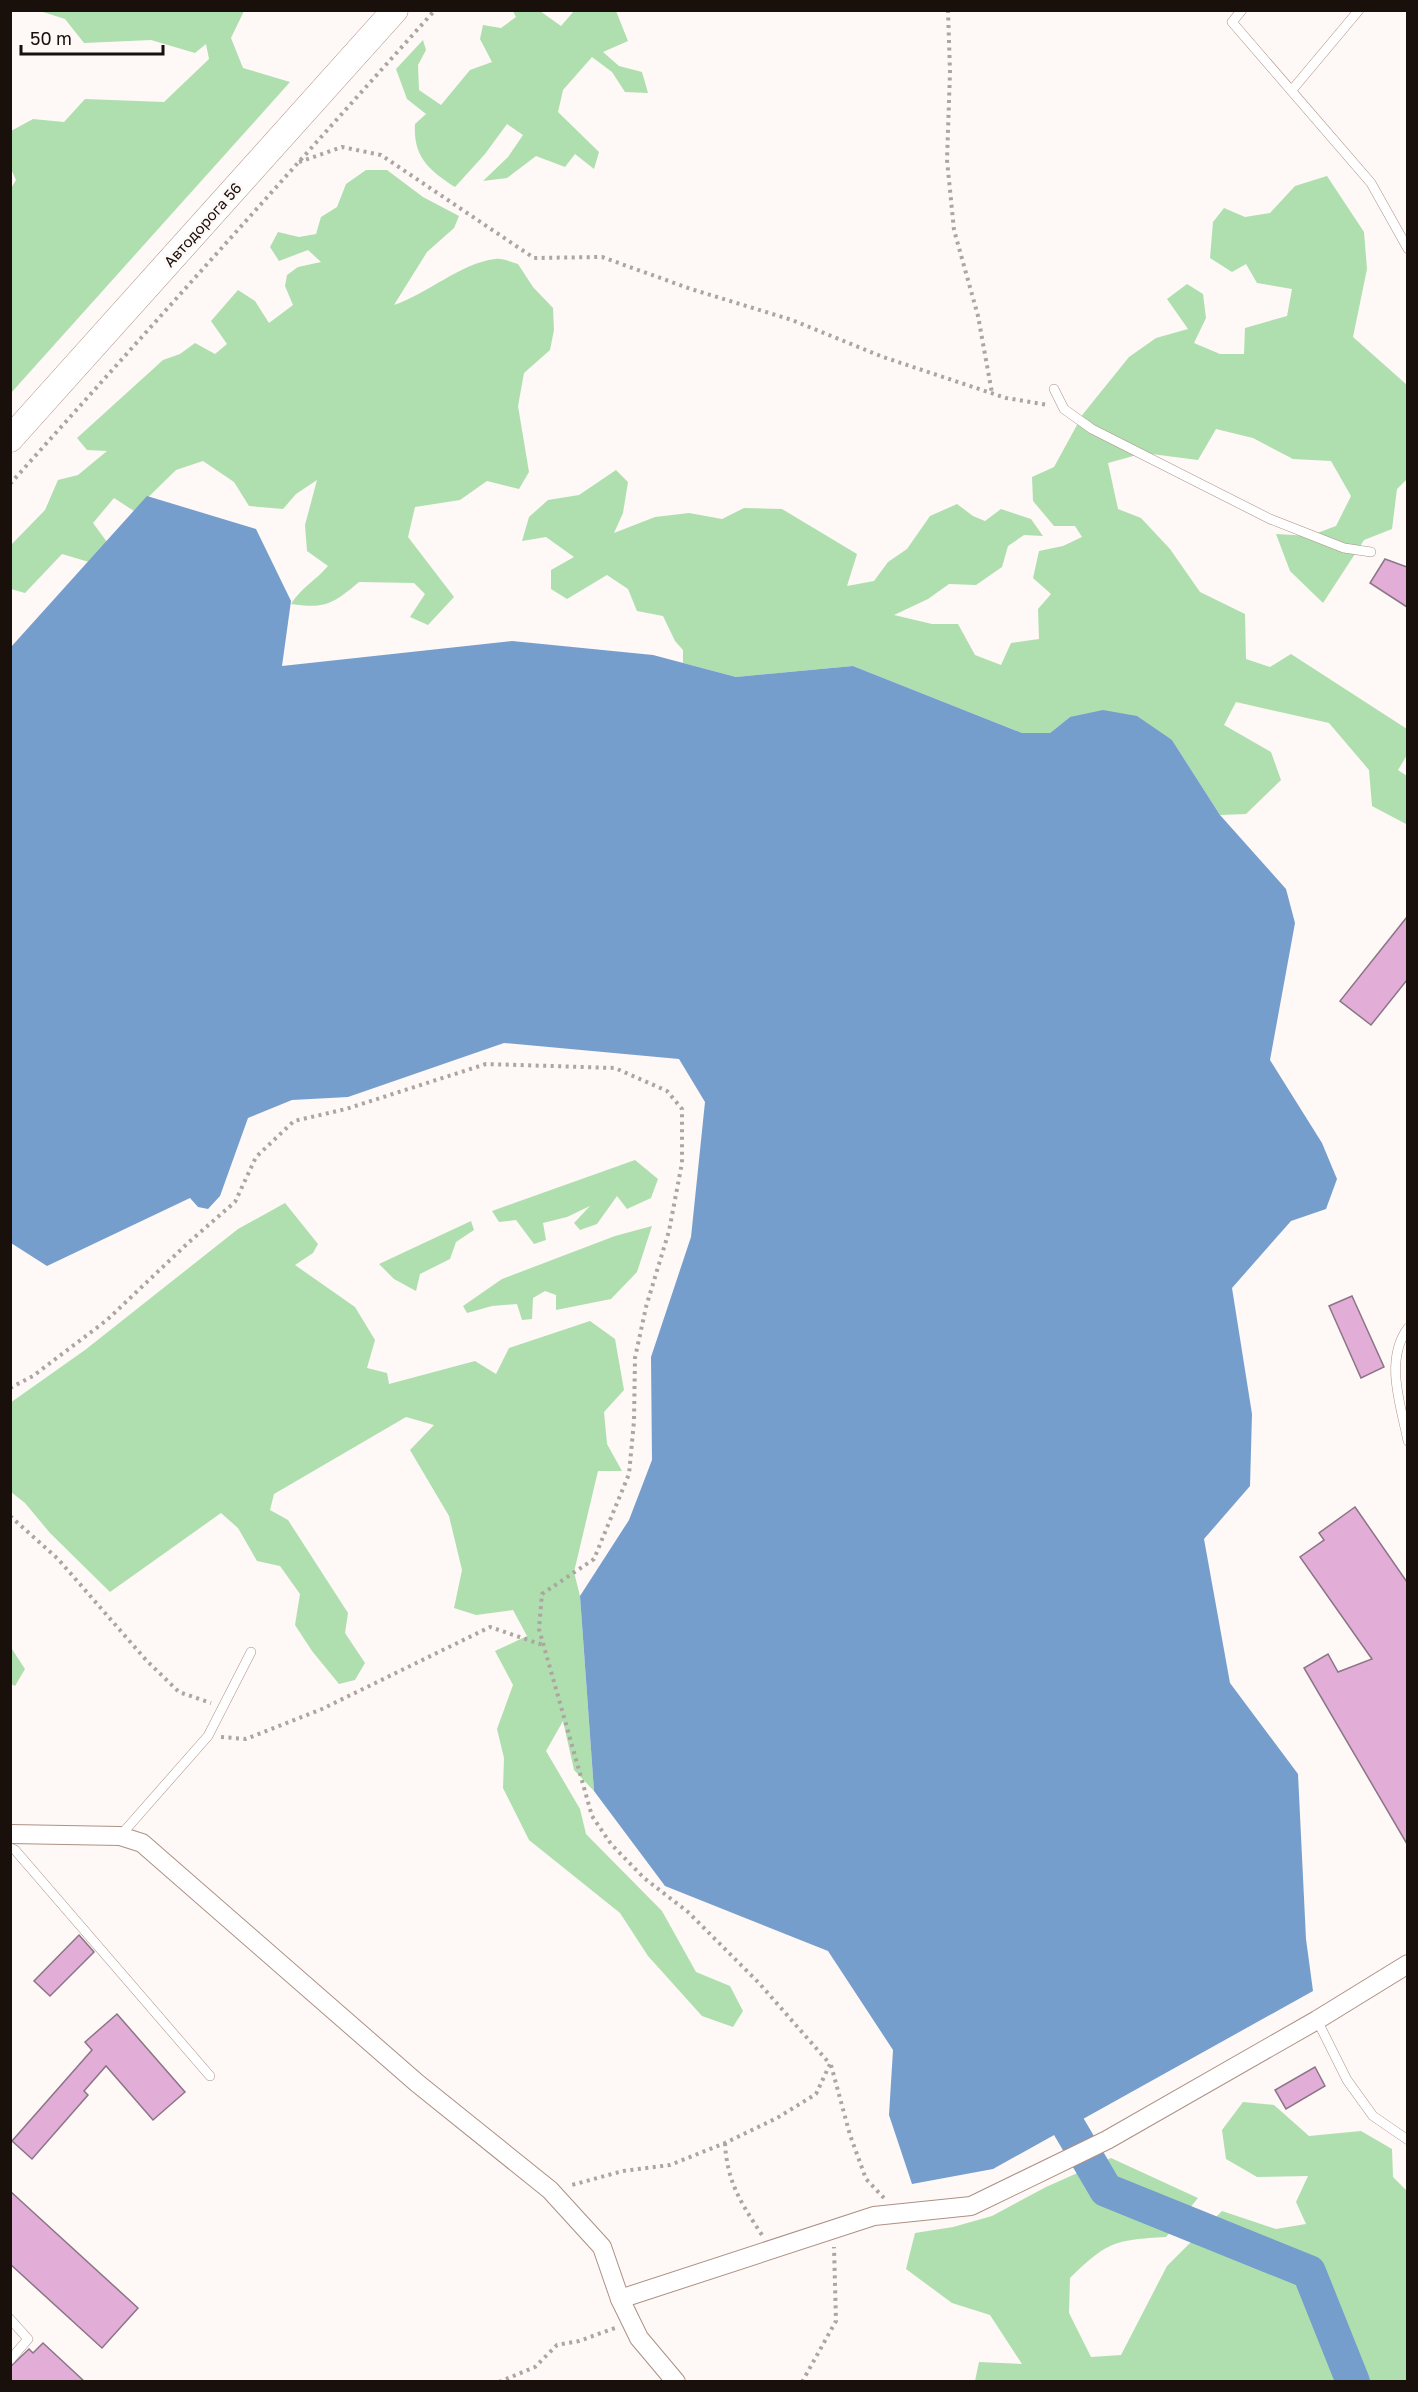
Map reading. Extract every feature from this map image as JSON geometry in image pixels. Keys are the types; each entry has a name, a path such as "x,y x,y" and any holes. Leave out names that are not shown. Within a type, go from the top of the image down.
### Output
{"street":[{"name":"Автодорога 56","path":"10,439 395,10"},
{"path":"10,1834 120,1836 142,1843 417,2083 550,2190 602,2247 620,2299 639,2338 676,2382"},
{"path":"620,2299 874,2216 971,2206 1107,2140 1317,2020 1407,1964"}],"lane":[{"path":"1242,10 1232,22 1371,183 1407,249"},
{"path":"1292,90 1359,10"},
{"path":"1054,389 1064,407 1092,429 1270,519 1344,548 1371,552"},
{"path":"1407,1328 1396,1350 1396,1371 1407,1441"},
{"path":"120,1836 208,1736 251,1652"},
{"path":"10,1848 15,1850 210,2076"},
{"path":"1317,2020 1347,2080 1373,2116 1407,2140"},
{"path":"10,2319 28,2338 10,2360"}],"path":[{"path":"10,484 435,10"},
{"path":"948,10 950,72 946,160 954,230 978,316 992,393"},
{"path":"299,162 342,147 381,154 534,258 602,257 691,289 792,320 883,357 992,393 1064,407"},
{"path":"10,1388 33,1376 107,1320 235,1202 256,1157 294,1121 346,1109 486,1065 615,1068 667,1091 682,1109 682,1163 669,1231 646,1307 634,1358 634,1421 629,1474 594,1559 542,1594 539,1629 591,1816 611,1844 644,1878 688,1912 759,1983 830,2064 850,2135 866,2179 899,2213"},
{"path":"10,1516 58,1559 146,1660 179,1692 223,1707"},
{"path":"208,1736 246,1739 322,1709 490,1628 543,1645"},
{"path":"550,2190 623,2171 670,2165 725,2144 777,2118 816,2094 830,2064"},
{"path":"725,2144 726,2169 743,2206 771,2250"},
{"path":"802,2382 836,2321 833,2229"},
{"path":"499,2382 535,2367 557,2345 611,2331 629,2318"}],"green space":[{"path":"40,11 244,11 231,38 243,68 290,82 11,393 10,190 16,180 11,169 11,131 33,119 64,122 85,99 164,102 209,59 206,44 195,53 151,40 84,43 65,19"},
{"path":"513,11 540,11 561,26 574,11 616,11 628,41 603,52 619,66 642,72 648,93 625,92 612,72 592,57 563,90 558,112 599,152 594,169 575,154 565,167 536,156 507,178 483,181 508,157 523,135 507,124 485,154 455,187 430,168 420,154 415,135 415,124 426,114 407,99 396,69 423,40 426,50 418,65 419,90 441,105 470,70 492,62 480,39 483,25 501,28 516,17"},
{"path":"366,170 387,170 423,197 459,216 454,228 427,252 394,305 470,266 498,259 518,264 533,287 553,308 554,330 550,350 524,373 518,406 529,472 519,489 487,481 460,500 415,507 408,537 454,597 428,625 410,617 425,594 414,583 359,582 328,603 312,606 291,604 328,566 307,551 305,525 317,480 296,494 283,509 249,506 234,482 203,461 176,470 134,511 114,498 93,523 107,542 89,562 62,554 25,593 11,589 10,546 45,510 58,480 78,475 107,451 87,450 77,438 163,360 180,354 195,343 215,354 227,344 211,321 238,290 255,301 269,323 293,305 285,286 287,275 298,267 321,262 308,250 279,261 270,247 278,232 299,237 316,234 321,217 337,207 346,184"},
{"path":"1327,176 1364,232 1367,269 1353,337 1407,385 1407,479 1397,489 1392,529 1364,540 1323,603 1290,571 1276,534 1309,536 1336,526 1351,496 1331,461 1293,459 1253,438 1216,429 1198,460 1144,453 1108,463 1118,509 1141,518 1170,549 1200,592 1245,614 1246,659 1270,667 1291,654 1407,729 1407,755 1398,770 1407,776 1406,824 1372,806 1369,770 1329,723 1236,702 1224,725 1271,752 1281,780 1246,814 1220,815 1172,740 1070,717 1050,733 1022,733 853,666 736,677 683,663 683,650 675,641 663,616 637,611 628,589 607,575 567,599 551,589 551,570 574,557 546,537 522,541 529,517 548,500 579,495 616,470 628,482 623,513 614,533 655,517 689,513 722,519 744,508 782,509 857,554 847,586 874,581 888,562 907,549 930,516 957,504 973,516 985,521 1001,509 1031,519 1043,536 1024,535 1008,546 1002,567 976,585 949,584 928,599 894,615 932,624 958,624 975,655 1001,665 1011,643 1039,639 1038,609 1051,594 1033,578 1039,551 1063,546 1082,537 1075,526 1054,526 1033,501 1032,477 1054,467 1083,414 1129,357 1156,338 1188,329 1167,299 1187,284 1203,294 1206,318 1194,343 1220,354 1244,354 1245,328 1287,316 1292,289 1257,283 1246,264 1232,272 1210,258 1213,222 1224,208 1245,217 1270,213 1295,186"},
{"path":"635,1160 658,1179 651,1198 627,1209 617,1196 597,1224 580,1230 574,1223 590,1206 567,1217 543,1223 546,1240 534,1244 516,1220 499,1222 492,1211"},
{"path":"285,1203 318,1244 313,1253 295,1265 355,1307 375,1340 367,1368 387,1373 389,1384 475,1361 496,1374 509,1348 590,1321 615,1339 624,1390 604,1412 607,1444 622,1471 598,1471 574,1572 580,1596 594,1791 574,1770 563,1721 546,1751 580,1809 586,1834 662,1911 696,1972 730,1986 743,2011 733,2027 702,2016 648,1956 620,1913 529,1840 503,1788 504,1758 497,1729 513,1685 495,1651 527,1636 513,1610 476,1615 454,1608 462,1570 449,1516 410,1450 434,1425 406,1417 274,1494 270,1510 288,1520 348,1613 345,1633 365,1663 355,1680 339,1684 312,1651 295,1625 300,1594 280,1566 257,1561 238,1528 221,1513 110,1592 50,1533 25,1503 11,1492 10,1403 85,1350 238,1229"},
{"path":"471,1221 474,1230 456,1242 450,1259 420,1274 416,1291 394,1279 379,1264"},
{"path":"652,1226 637,1272 611,1299 556,1310 556,1295 545,1291 533,1298 532,1319 522,1320 517,1304 492,1306 467,1313 463,1306 502,1279 615,1236"},
{"path":"10,1646 25,1669 15,1686 11,1684"},
{"path":"1243,2102 1274,2105 1309,2136 1361,2131 1392,2149 1393,2177 1407,2191 1407,2381 975,2381 979,2362 1022,2364 990,2315 952,2303 906,2269 915,2233 953,2227 992,2216 1046,2187 1111,2158 1198,2198 1166,2237 1135,2239 1113,2245 1094,2256 1070,2278 1069,2313 1091,2357 1121,2355 1167,2266 1222,2211 1276,2229 1306,2224 1296,2202 1308,2176 1257,2177 1226,2159 1222,2130"}],"water":[{"path":"147,496 256,529 291,601 282,666 512,641 653,655 736,677 853,666 1022,733 1050,733 1070,717 1103,710 1137,716 1172,740 1220,815 1286,889 1295,923 1270,1060 1322,1143 1337,1179 1326,1209 1291,1221 1232,1288 1252,1414 1250,1486 1204,1539 1230,1683 1298,1774 1306,1939 1313,1991 993,2169 912,2184 889,2115 893,2050 828,1951 665,1886 594,1791 580,1596 629,1520 652,1460 651,1357 691,1237 705,1102 679,1059 504,1043 348,1097 292,1100 248,1118 220,1196 208,1209 198,1207 190,1198 47,1266 11,1243 11,647"}],"building":[{"path":"1385,559 1407,567 1407,607 1370,583"},
{"path":"1407,917 1407,980 1371,1025 1340,1001"},
{"path":"1352,1296 1384,1367 1361,1378 1329,1306"},
{"path":"1355,1507 1407,1582 1407,1844 1304,1668 1328,1654 1338,1672 1372,1659 1300,1557 1324,1540 1319,1533"},
{"path":"79,1935 94,1952 50,1996 34,1981"},
{"path":"117,2014 185,2092 153,2120 106,2066 84,2091 88,2095 32,2159 12,2141 92,2050 85,2042"},
{"path":"1315,2067 1325,2086 1286,2109 1275,2090"},
{"path":"10,2191 138,2308 102,2348 10,2264"},
{"path":"43,2343 85,2382 10,2382 10,2367 29,2349 33,2353"}],"waterway":[{"path":"1069,2127 1106,2190 1309,2272 1353,2382"}]}
